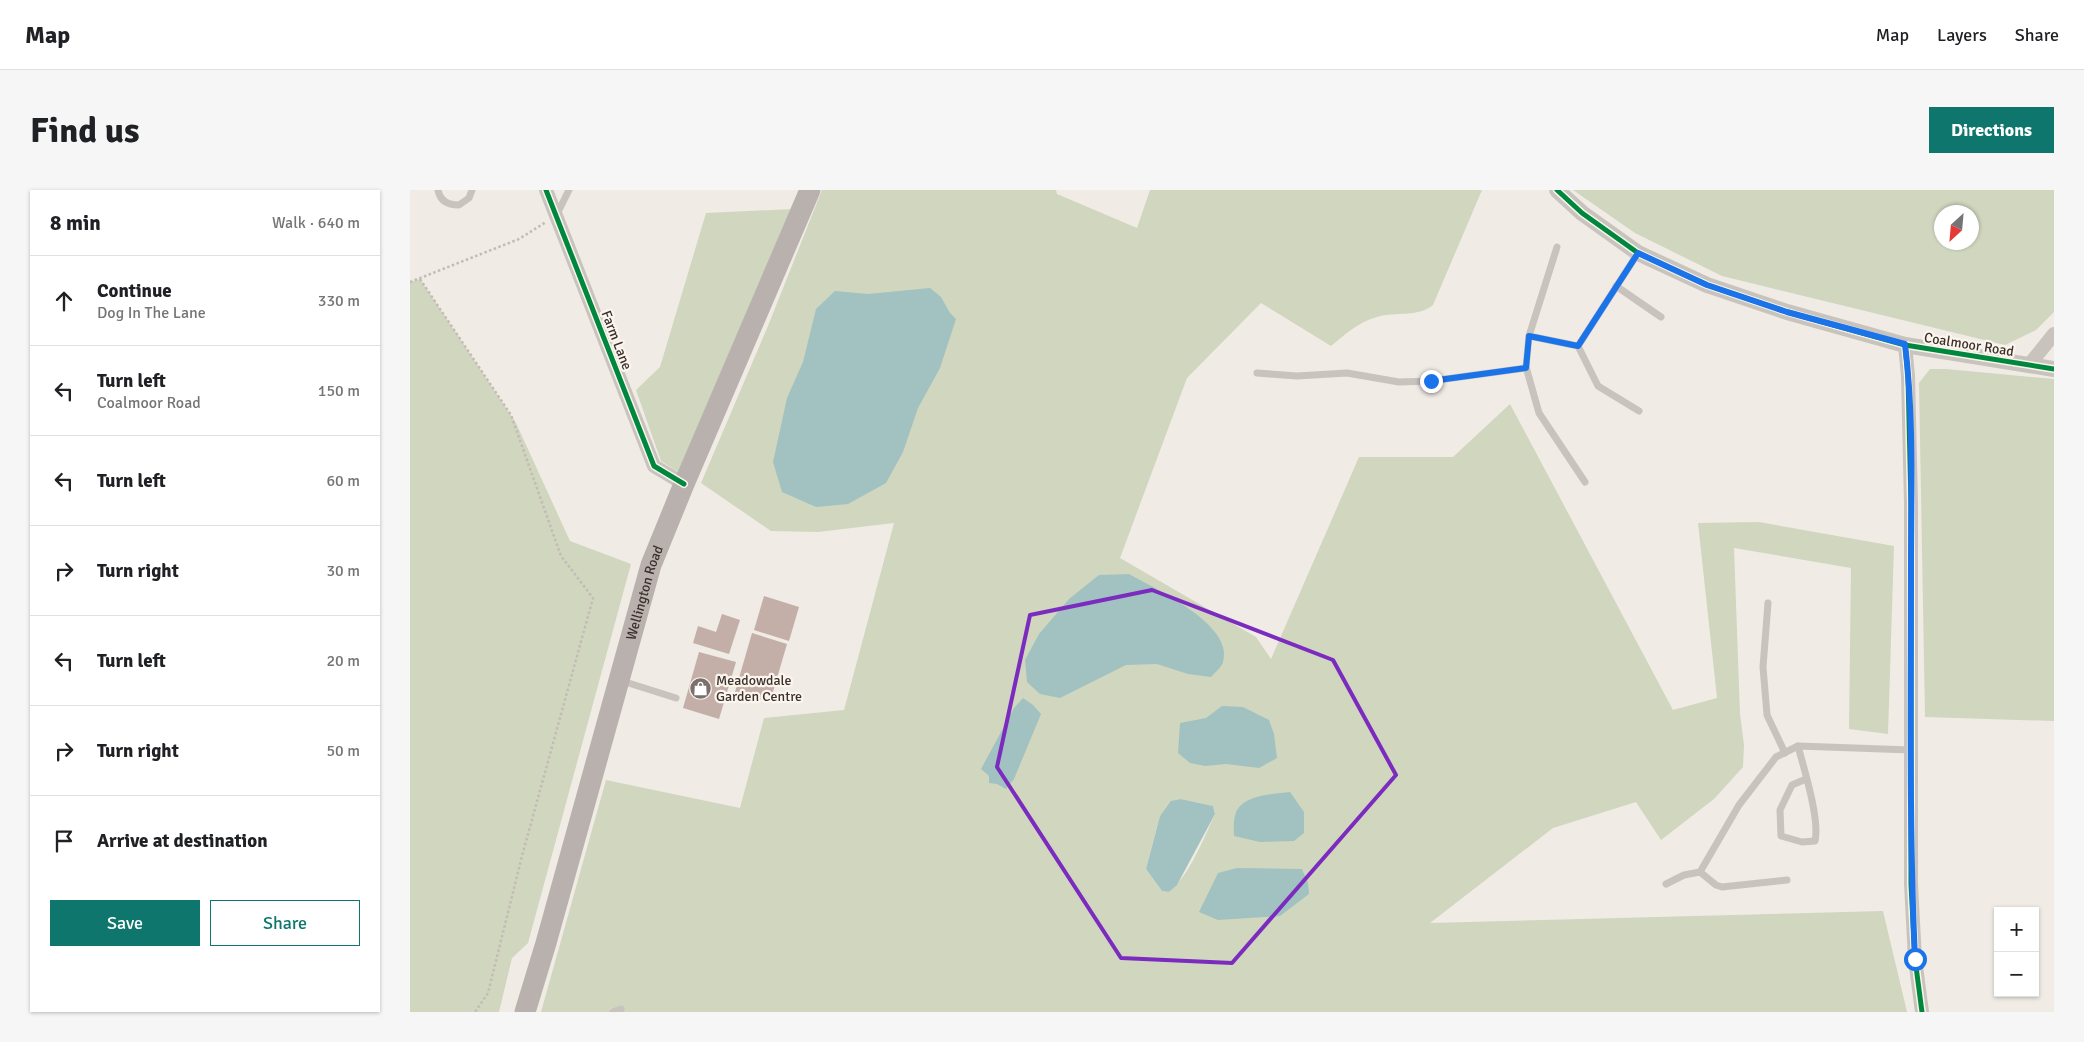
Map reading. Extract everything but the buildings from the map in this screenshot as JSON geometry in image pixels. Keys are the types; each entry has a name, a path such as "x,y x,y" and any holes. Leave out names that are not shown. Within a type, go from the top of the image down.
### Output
{"main road":[{"name":"Wellington Road","path":"525,1012 652,565 684,484 810,190"}],"street":[{"name":"Farm Lane","path":"546,190 654,466 684,484"},
{"name":"Coalmoor Road","path":"1557,190 1582,213 1638,253 1707,285 1787,312 1905,344 2054,369"},
{"path":"2029,365 2054,334"},
{"path":"1905,344 1908,376 1911,504 1911,884 1915,959 1922,1012"}],"lane":[{"path":"438,190 445,202 459,205 469,198 472,190"},
{"path":"556,216 569,190"},
{"path":"1557,247 1529,336 1526,368 1539,413 1585,482"},
{"path":"1578,346 1638,253"},
{"path":"1616,286 1661,317"},
{"path":"1529,336 1578,346"},
{"path":"1578,346 1598,386 1639,411"},
{"path":"1257,373 1296,376 1347,373 1399,382 1431,381 1526,368"},
{"path":"1768,603 1763,667 1767,715 1785,752"},
{"path":"619,680 676,698"},
{"path":"1666,884 1684,875 1700,872 1739,805 1776,757 1785,752 1798,746 1911,750"},
{"path":"1798,746 1806,779 1817,833 1815,841 1802,842 1781,836 1780,810 1792,785 1806,779"},
{"path":"1700,872 1716,886 1722,887 1787,880"},
{"path":"613,1012 621,1009"}],"path":[{"path":"410,282 519,238 556,216"},
{"path":"420,279 511,416 561,556 593,598 522,856 488,993 475,1012"}],"highlighted area":[{"path":"1152,590 1333,660 1396,775 1232,963 1121,958 997,767 1030,615"}],"green space":[{"path":"822,190 1056,190 1057,194 1137,228 1150,190 1482,190 1433,305 1427,309 1420,312 1384,315 1370,319 1352,329 1331,346 1261,303 1187,378 1120,558 1256,637 1271,659 1359,457 1453,457 1510,404 1673,710 1717,698 1698,523 1759,522 1894,546 1888,734 1849,729 1851,568 1734,548 1740,714 1744,745 1743,767 1714,799 1661,840 1636,802 1553,828 1430,923 1883,911 1907,1012 541,1012 606,780 740,808 764,718 844,710 894,523 818,532 771,531 701,483 768,326","holes":["1181,799 1213,806 1215,814 1189,867 1169,892 1162,891 1146,869 1160,816"]},
{"path":"1573,190 2054,190 2054,312 2036,330 2005,345 1722,276 1635,233"},
{"path":"793,209 681,474 661,461 636,390 660,367 706,213"},
{"path":"420,279 516,423 570,541 631,564 528,943 512,958 499,1012 410,1012 410,282"},
{"path":"1930,369 2054,379 2054,721 1925,717 1919,383"}],"water":[{"path":"930,288 941,297 950,313 956,319 940,368 918,408 903,452 886,483 848,504 816,507 782,492 773,462 787,398 803,362 816,309 835,291 868,294"},
{"path":"1129,574 1173,598 1205,622 1217,635 1223,648 1223,662 1221,666 1211,677 1188,674 1157,664 1126,665 1060,698 1040,694 1027,682 1025,660 1039,634 1069,599 1099,575"},
{"path":"1023,698 1041,714 1014,779 1006,789 997,784 989,783 989,776 981,769 1014,708"},
{"path":"1222,706 1243,707 1269,720 1274,734 1277,758 1259,768 1226,764 1205,766 1190,763 1178,753 1180,723 1206,718"},
{"path":"1290,792 1304,812 1304,833 1294,841 1260,842 1234,836 1235,816 1243,804 1258,797"},
{"path":"1181,799 1213,806 1215,814 1177,885 1169,892 1162,891 1146,869 1160,816 1171,801"},
{"path":"1237,868 1302,869 1308,883 1309,894 1280,916 1218,920 1199,912 1218,873"}],"cycle path":[{"path":"546,190 654,466 684,484"},
{"path":"1557,190 1582,213 1638,253 1707,285 1787,312 1905,345 2054,369"},
{"path":"1905,345 1908,376 1911,504 1911,884 1915,959 1922,1012"}],"place":[{"name":"Meadowdale Garden Centre","path":"700,688"}],"route":[{"path":"1431,381 1526,368 1529,336 1578,346 1638,253 1707,285 1787,312 1905,344 1908,376 1911,504 1911,884 1915,959"}]}
